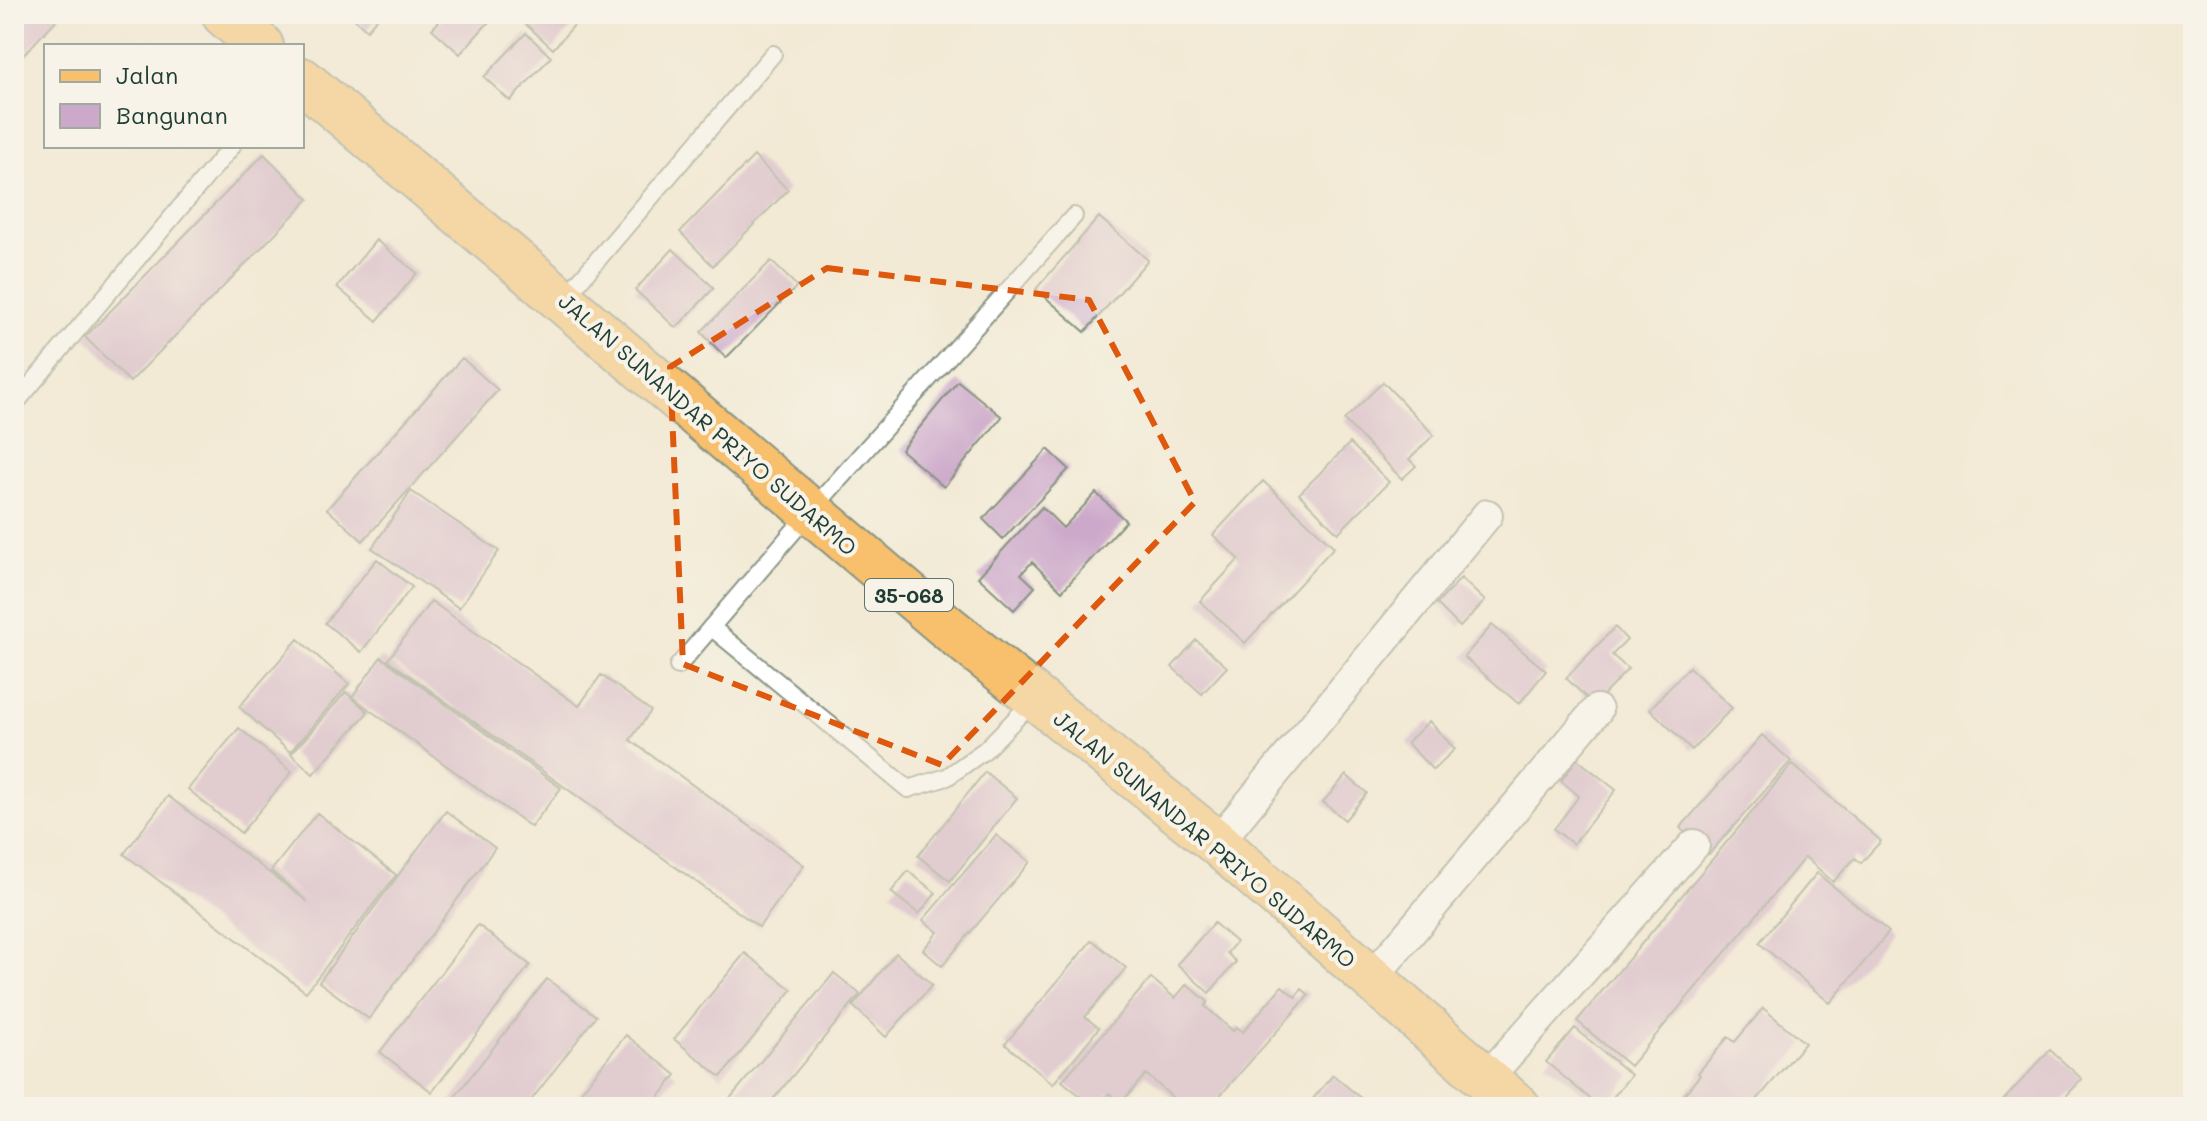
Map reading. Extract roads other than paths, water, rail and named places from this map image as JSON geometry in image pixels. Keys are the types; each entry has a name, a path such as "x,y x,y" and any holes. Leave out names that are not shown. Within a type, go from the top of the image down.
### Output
{"main road":[{"path":"224,14 259,44"},
{"name":"JALAN SUNANDAR PRIYO SUDARMO","path":"304,82 810,512 1217,843 1518,1107"}],"street":[{"path":"1217,843 1487,515"},
{"path":"1371,979 1597,710"},
{"path":"1486,1079 1694,845"}],"lane":[{"path":"563,300 773,54"},
{"path":"14,405 230,148"},
{"path":"678,666 810,512 1074,216"},
{"path":"711,627 908,789 947,777 985,750 1036,698"}]}
